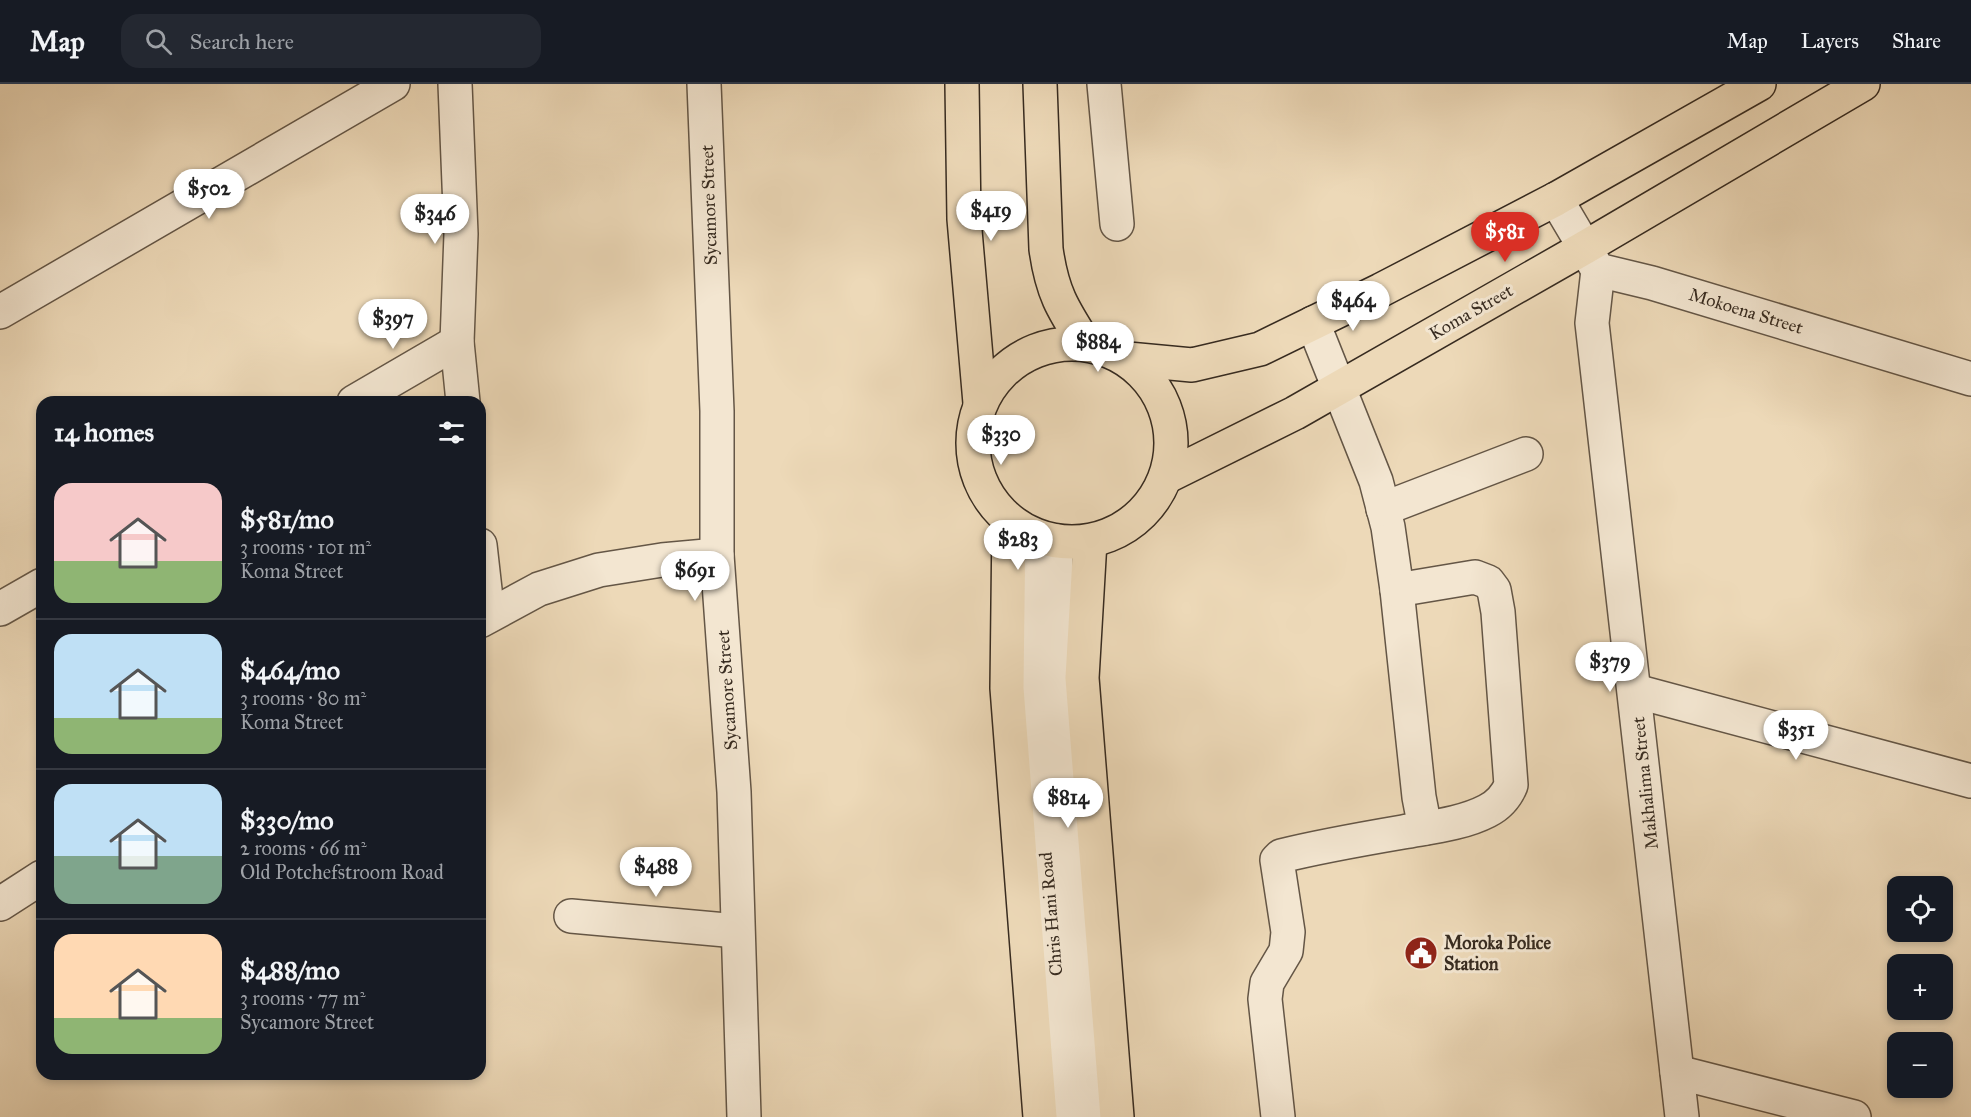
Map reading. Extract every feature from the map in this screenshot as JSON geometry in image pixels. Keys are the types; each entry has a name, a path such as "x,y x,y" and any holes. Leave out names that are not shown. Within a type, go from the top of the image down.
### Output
{"main road":[{"path":"962,84 964,219 980,402"},
{"path":"1040,84 1049,275 1059,303 1085,344"},
{"path":"1128,359 1192,365 1260,349 1381,290 1556,199 1759,84"},
{"name":"Koma Street","path":"1166,477 1295,413 1340,387 1591,259 1863,84"},
{"path":"1085,344 1107,349 1128,359 1152,382 1167,411 1172,444 1166,477 1149,506 1122,528 1090,541 1056,541 1016,526 991,502 979,480 972,445 973,428 980,402 998,376 1023,356 1053,345 1085,344"},
{"name":"Chris Hani Road","path":"979,480 1007,670"},
{"name":"Chris Hani Road","path":"1016,526 1006,688 1040,1117"},
{"path":"1090,541 1082,678 1117,1117"}],"street":[{"path":"0,312 393,84"},
{"path":"455,84 461,234 457,342 462,396"},
{"name":"Sycamore Street","path":"704,84 717,411 717,555 734,792 744,1117"},
{"path":"1104,84 1117,224"},
{"path":"1556,199 1591,259"},
{"name":"Mokoena Street","path":"1591,259 1652,283 1971,379"},
{"name":"Makhalima Street","path":"1591,259 1592,323 1682,1117"},
{"path":"1313,322 1376,481 1388,527 1419,797 1425,828"},
{"path":"364,396 457,342"},
{"path":"1383,509 1526,454"},
{"name":"Chris Hani Road","path":"1016,526 1033,685 1068,1117"},
{"name":"Chris Hani Road","path":"1056,541 1056,681 1096,1117"},
{"path":"486,618 539,589 599,570 662,560 717,555"},
{"path":"1278,1117 1265,999 1267,983 1286,951 1288,932 1277,860 1281,856 1319,847 1473,817 1486,812 1507,796 1511,785 1498,612 1494,590 1488,582 1475,577 1397,591"},
{"path":"0,609 36,588"},
{"path":"1635,691 1971,781"},
{"path":"0,904 36,881"},
{"path":"571,916 737,931"},
{"path":"1677,1072 1854,1117"}],"place":[{"name":"Moroka Police Station","path":"1421,953"}]}
